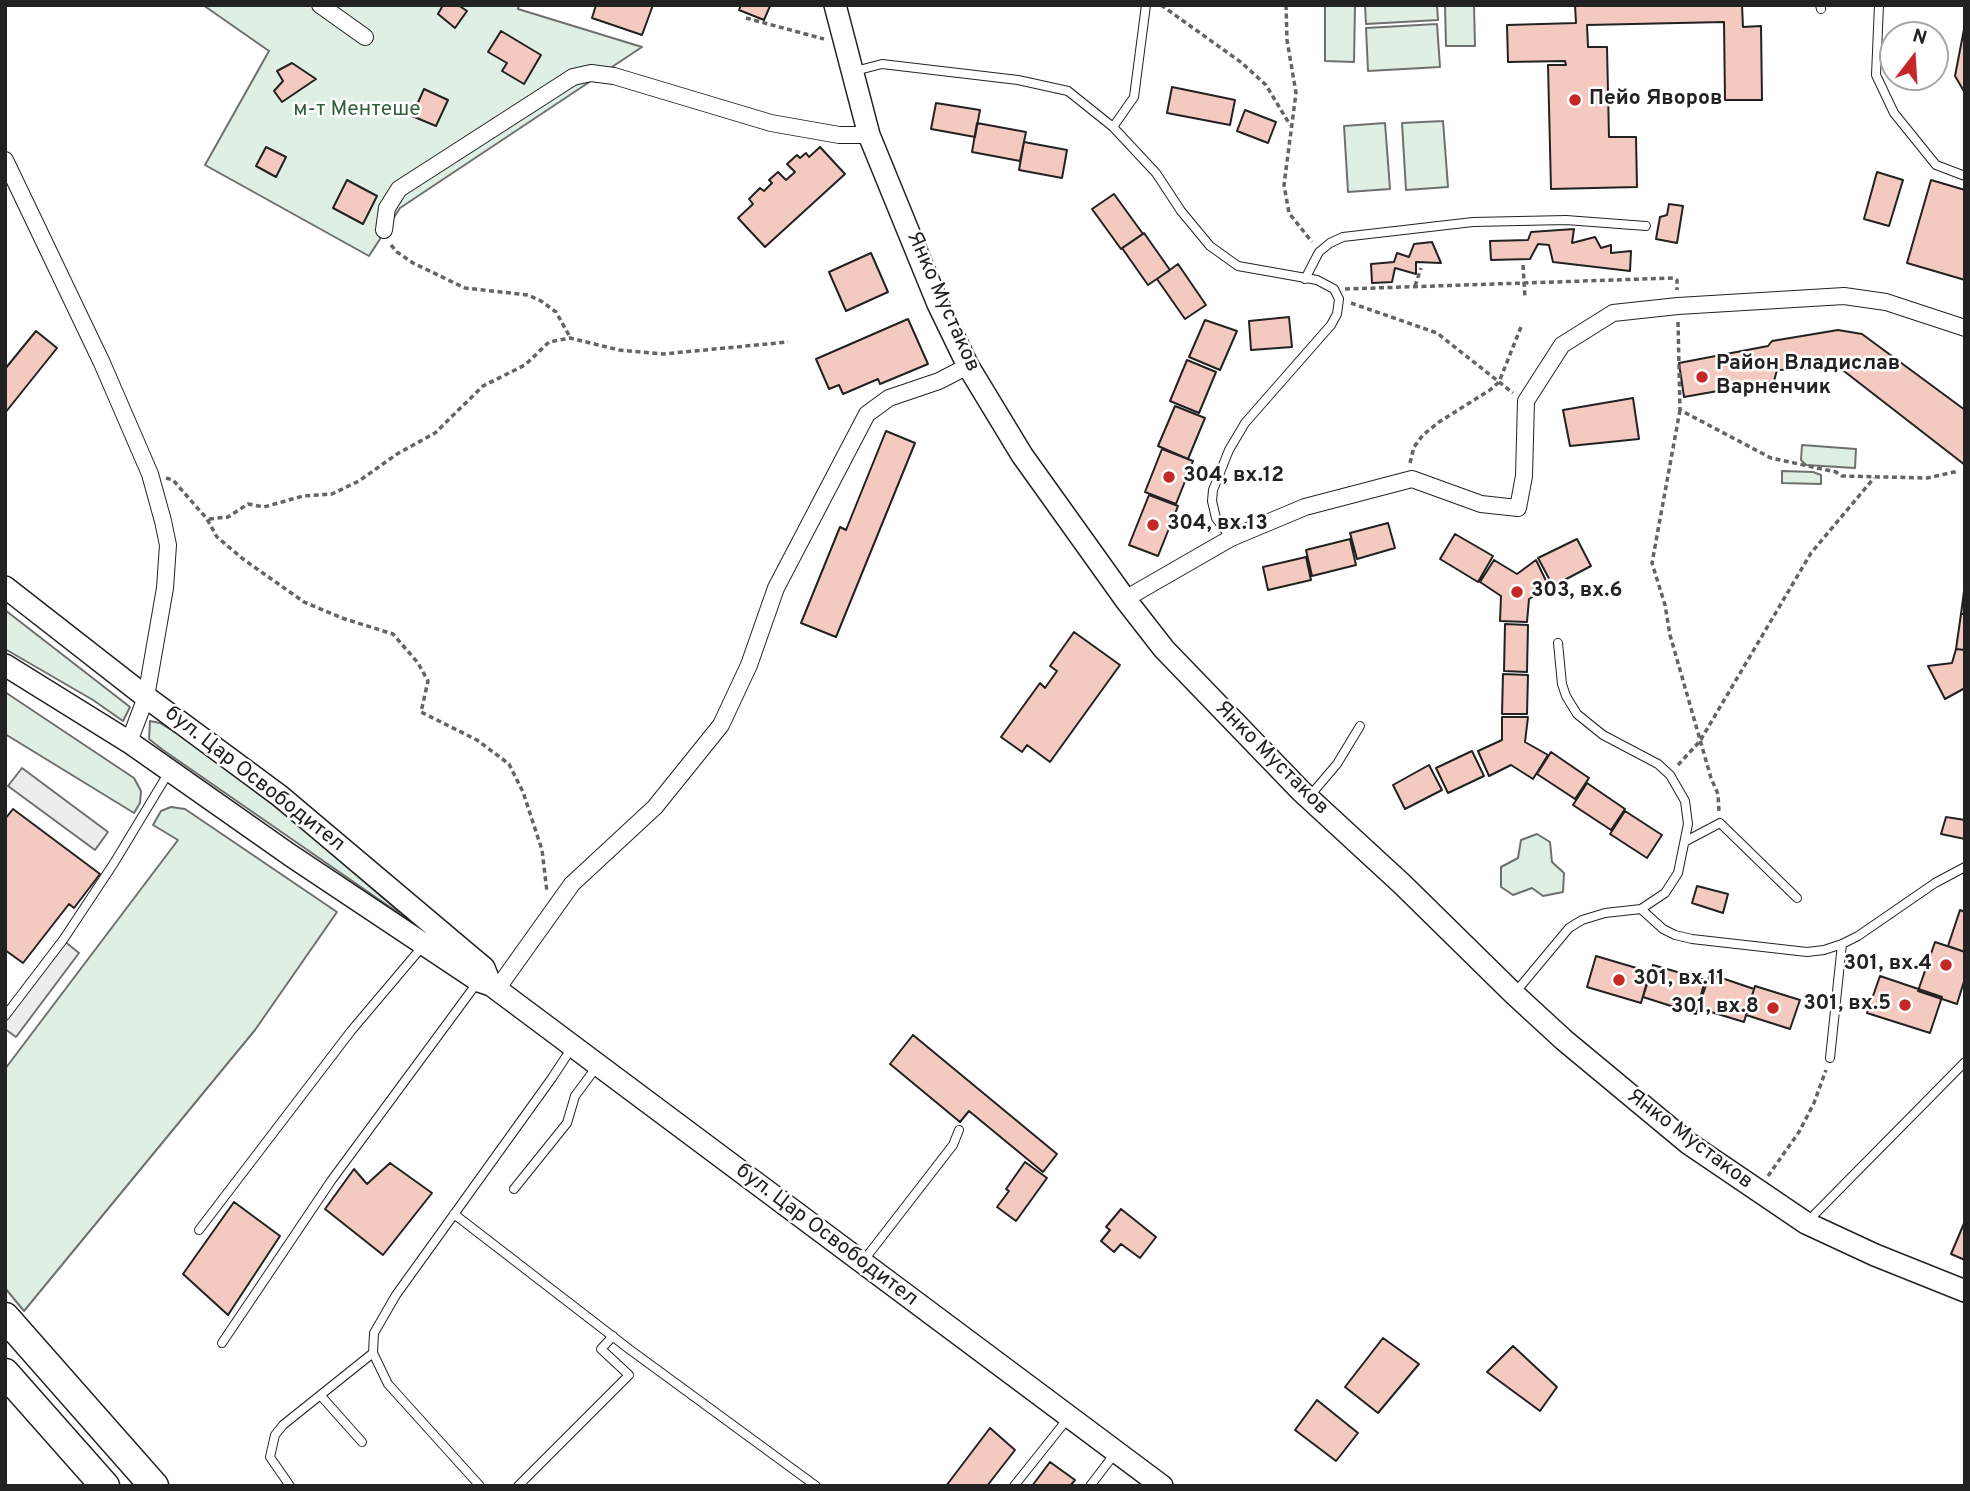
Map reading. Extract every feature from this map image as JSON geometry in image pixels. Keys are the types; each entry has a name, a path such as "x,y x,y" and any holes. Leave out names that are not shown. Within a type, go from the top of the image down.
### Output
{"highway":[{"path":"5,1317 154,1486"},
{"path":"5,1373 105,1486"}],"main road":[{"name":"Янко Мустаков","path":"835,5 869,135 938,304 968,366 1022,455 1164,649 1308,798 1402,884 1514,994 1564,1040 1688,1143 1806,1223 1875,1255 1965,1291"},
{"name":"бул. Цар Освободител","path":"5,586 146,697 280,796 485,968 489,985"},
{"name":"бул. Цар Освободител","path":"5,665 129,742 290,855 489,985 1162,1486"}],"street":[{"path":"320,5 365,37"},
{"path":"384,230 387,208 399,190 572,77 591,72 614,76 771,122 839,135 869,135"},
{"path":"5,160 102,363 150,474 168,545 166,588 146,697 129,742"},
{"path":"1125,598 1230,538 1305,507 1412,479 1481,504 1518,508 1524,476 1526,401 1562,345 1613,313 1678,306 1844,296 1886,302 1965,328"},
{"path":"489,985 572,884 655,807 720,725 749,665 776,588 867,414 889,398 939,381 968,366"}],"lane":[{"path":"1113,127 1134,97 1146,5"},
{"path":"1879,5 1876,75 1894,113 1936,165 1965,176"},
{"path":"852,72 881,64 1018,80 1068,92 1113,127 1156,173 1181,211 1210,246 1238,266 1317,280 1334,289 1339,299 1337,314 1331,325 1245,423 1228,450 1213,490 1212,501 1216,517 1230,538"},
{"path":"1305,278 1319,252 1329,243 1343,237 1472,222 1566,220 1646,226"},
{"path":"1514,994 1569,928 1582,920 1605,913 1641,909 1665,893 1672,884 1682,860 1686,841 1688,824 1685,801 1670,775 1648,757 1602,735 1577,713 1562,684 1558,643"},
{"path":"1308,798 1337,764 1360,726"},
{"path":"5,1016 85,907 170,771"},
{"path":"1686,841 1720,823 1797,898"},
{"path":"1641,909 1663,929 1675,935 1807,952 1842,944 1935,883 1965,867"},
{"path":"199,1230 351,1031 424,944"},
{"path":"1830,1058 1842,944"},
{"path":"222,1343 331,1181 489,985"},
{"path":"480,1486 388,1384 373,1353 374,1333 380,1320 573,1046"},
{"path":"1806,1223 1964,1063"},
{"path":"514,1189 566,1123 575,1096 598,1065"},
{"path":"862,1263 953,1145 959,1130"},
{"path":"454,1214 612,1336 816,1486"},
{"path":"518,1486 629,1375 601,1349 612,1336"},
{"path":"290,1486 270,1457 275,1435 283,1425 373,1353"},
{"path":"321,1396 362,1442"},
{"path":"1014,1486 1069,1417"},
{"path":"1090,1486 1116,1452"}],"path":[{"path":"1161,5 1242,63 1266,85 1291,127"},
{"path":"1286,5 1287,40 1296,93 1284,185 1289,213 1319,252"},
{"path":"746,18 818,39 844,38"},
{"path":"384,230 389,243 397,252 465,289 527,295 541,301 556,312 570,338"},
{"path":"1523,265 1525,298"},
{"path":"1415,286 1421,268"},
{"path":"1334,289 1673,278 1677,280 1680,410 1652,563 1665,605 1670,635 1717,794 1720,823"},
{"path":"1339,299 1437,333 1526,401"},
{"path":"1412,479 1409,462 1414,447 1423,435 1439,422 1499,382 1521,327"},
{"path":"207,519 228,517 247,504 264,507 303,496 332,494 350,485 435,433 483,386 525,365 549,342 570,338 620,350 663,354 788,342"},
{"path":"1680,410 1771,458 1836,472 1842,476 1927,478 1959,471"},
{"path":"150,474 173,480 207,519 217,537 304,602 342,618 393,634 418,663 428,681 421,712 477,740 509,764 523,792 542,850 547,892 543,903"},
{"path":"1670,775 1700,741 1811,553 1875,477"},
{"path":"1757,1192 1799,1132 1814,1103 1830,1058"}],"green space":[{"name":"м-т Ментeше","path":"203,5 519,5 518,9 642,47 400,208 369,256 205,165 269,51"},
{"path":"1325,5 1355,5 1354,62 1325,61"},
{"path":"1365,5 1437,5 1438,20 1366,24"},
{"path":"1445,5 1474,5 1475,46 1446,46"},
{"path":"1437,24 1440,67 1368,71 1366,28"},
{"path":"1443,121 1448,187 1406,190 1402,123"},
{"path":"1385,123 1390,189 1348,192 1344,126"},
{"path":"1802,445 1856,449 1855,468 1806,465 1801,460"},
{"path":"1782,471 1813,472 1821,475 1821,484 1782,483"},
{"path":"5,610 130,707 123,721 93,700 5,649"},
{"path":"5,692 134,778 141,791 140,803 134,813 5,734"},
{"path":"150,721 160,723 178,734 248,785 410,921 163,750 149,739"},
{"path":"171,807 185,809 337,912 255,1030 24,1311 5,1288 5,1069 178,840 153,825 161,811"},
{"path":"1537,834 1550,842 1552,862 1564,873 1563,892 1543,896 1532,888 1513,895 1501,887 1501,867 1518,858 1521,840"}],"shaded area":[{"path":"22,768 108,832 95,850 8,786"},
{"path":"63,940 79,953 16,1037 5,1029 5,1016"}],"building":[{"path":"443,5 458,5 467,11 455,28 438,14"},
{"path":"596,5 653,5 642,35 592,18"},
{"path":"741,5 770,6 764,20 739,10"},
{"path":"1575,5 1742,5 1743,27 1761,26 1762,100 1725,100 1724,22 1587,25 1588,47 1607,47 1609,137 1636,137 1637,187 1551,189 1548,65 1566,65 1565,61 1508,62 1507,25 1576,23"},
{"path":"1965,24 1965,93 1955,76"},
{"path":"501,31 541,55 524,84 502,71 507,63 488,52"},
{"path":"292,63 316,79 282,102 274,91 283,81 277,71"},
{"path":"1172,87 1235,100 1230,125 1167,113"},
{"path":"424,89 448,100 436,126 412,116"},
{"path":"936,103 980,110 975,137 931,129"},
{"path":"1245,110 1276,122 1268,143 1237,131"},
{"path":"977,123 1026,132 1020,161 972,152"},
{"path":"1024,142 1067,150 1062,178 1019,170"},
{"path":"266,147 286,157 276,177 256,166"},
{"path":"820,147 845,174 765,247 738,218 753,204 749,199 760,188 764,191 772,183 769,180 778,172 786,180 795,172 787,164 797,155 800,158 806,153 809,157"},
{"path":"1877,172 1903,180 1889,226 1864,219"},
{"path":"347,180 377,196 363,224 333,208"},
{"path":"1931,180 1965,190 1965,280 1907,263"},
{"path":"1114,194 1143,234 1121,249 1092,209"},
{"path":"1669,204 1683,206 1677,243 1656,239 1660,217 1667,215"},
{"path":"1574,229 1572,243 1595,237 1601,248 1611,245 1611,253 1631,251 1630,271 1553,262 1549,245 1538,244 1530,259 1491,260 1490,241 1528,240 1531,232"},
{"path":"1144,233 1170,270 1148,285 1122,248"},
{"path":"1432,242 1441,263 1416,262 1416,274 1395,268 1392,282 1372,283 1371,264 1394,262 1397,253 1409,257 1414,244"},
{"path":"871,253 888,292 846,311 829,272"},
{"path":"1178,264 1206,305 1185,319 1157,279"},
{"path":"1289,317 1292,347 1251,350 1249,321"},
{"path":"908,319 928,364 880,384 878,379 843,394 839,385 829,389 816,359"},
{"path":"1205,320 1237,331 1220,370 1189,357"},
{"path":"1838,330 1862,334 1965,410 1965,465 1840,368 1777,370 1774,381 1684,397 1679,363 1768,346 1772,341"},
{"path":"36,331 57,348 5,413 5,369"},
{"path":"1187,360 1216,372 1199,413 1170,401"},
{"path":"1633,398 1639,439 1570,446 1563,410"},
{"path":"1175,406 1205,418 1188,459 1158,446"},
{"path":"886,431 915,443 836,637 801,623 840,527 846,530"},
{"name":"304, вх.12","path":"1162,449 1193,461 1176,504 1145,492"},
{"name":"304, вх.13","path":"1149,495 1178,506 1158,556 1129,545"},
{"path":"1388,523 1395,548 1357,559 1350,533"},
{"path":"1455,534 1493,556 1478,582 1440,559"},
{"path":"1350,539 1356,565 1312,576 1306,550"},
{"path":"1577,539 1591,566 1553,586 1538,558"},
{"path":"1306,557 1311,580 1268,590 1263,567"},
{"name":"303, вх.6","path":"1494,560 1517,574 1536,560 1549,587 1529,599 1527,622 1500,621 1501,596 1480,582"},
{"path":"1965,584 1965,614 1961,614"},
{"path":"1961,614 1965,614 1965,650 1956,649"},
{"path":"1505,624 1528,625 1527,672 1504,671"},
{"path":"1074,632 1120,665 1050,762 1027,745 1022,752 1001,737 1040,683 1045,688 1057,671 1050,666"},
{"path":"1956,649 1965,650 1965,688 1945,699 1928,666 1952,663"},
{"path":"1503,674 1528,675 1527,714 1502,714"},
{"path":"1502,717 1528,717 1525,742 1548,755 1533,779 1511,765 1489,776 1478,751 1502,740"},
{"path":"1472,751 1484,776 1448,793 1436,768"},
{"path":"1551,752 1589,778 1575,799 1537,774"},
{"path":"1429,765 1442,790 1405,809 1393,785"},
{"path":"1587,783 1625,809 1611,830 1573,805"},
{"path":"13,809 100,874 74,908 69,904 23,963 5,950 5,819"},
{"path":"1625,811 1662,835 1647,858 1610,834"},
{"path":"1946,817 1965,820 1965,839 1941,834"},
{"path":"1697,886 1728,894 1723,913 1692,903"},
{"path":"1960,910 1965,912 1965,952 1948,946"},
{"name":"301, вх.4","path":"1935,942 1965,952 1965,978 1957,1004 1918,991"},
{"name":"301, вх.11","path":"1596,956 1650,972 1641,1003 1587,987"},
{"path":"1653,965 1705,980 1696,1014 1643,997"},
{"path":"1710,974 1754,989 1744,1022 1698,1008"},
{"name":"301, вх.5","path":"1880,976 1942,997 1930,1033 1867,1013"},
{"name":"301, вх.8","path":"1755,986 1800,1000 1790,1029 1746,1015"},
{"path":"913,1035 1057,1154 1043,1172 969,1111 960,1122 890,1064"},
{"path":"1025,1162 1047,1178 1016,1221 997,1207"},
{"path":"390,1163 432,1193 383,1255 325,1209 354,1169 367,1184"},
{"path":"234,1202 280,1236 228,1315 183,1274"},
{"path":"1121,1209 1156,1237 1140,1258 1121,1244 1114,1252 1101,1241 1110,1230 1106,1227"},
{"path":"1965,1221 1965,1260 1951,1254"},
{"path":"1383,1338 1419,1364 1378,1413 1345,1387"},
{"path":"1513,1346 1557,1387 1540,1411 1487,1372"},
{"path":"1317,1400 1358,1433 1336,1461 1295,1430"},
{"path":"990,1428 1015,1450 987,1486 946,1486"},
{"path":"1050,1462 1075,1480 1070,1486 1032,1486"}],"place":[{"name":"Пейо Яворов","path":"1575,100"},
{"name":"Район Владислав Варненчик","path":"1702,377"},
{"name":"304, вх.12","path":"1169,477"},
{"name":"304, вх.13","path":"1153,525"},
{"name":"303, вх.6","path":"1517,592"},
{"name":"301, вх.4","path":"1946,965"},
{"name":"301, вх.11","path":"1619,980"},
{"name":"301, вх.5","path":"1905,1005"},
{"name":"301, вх.8","path":"1773,1008"}]}
